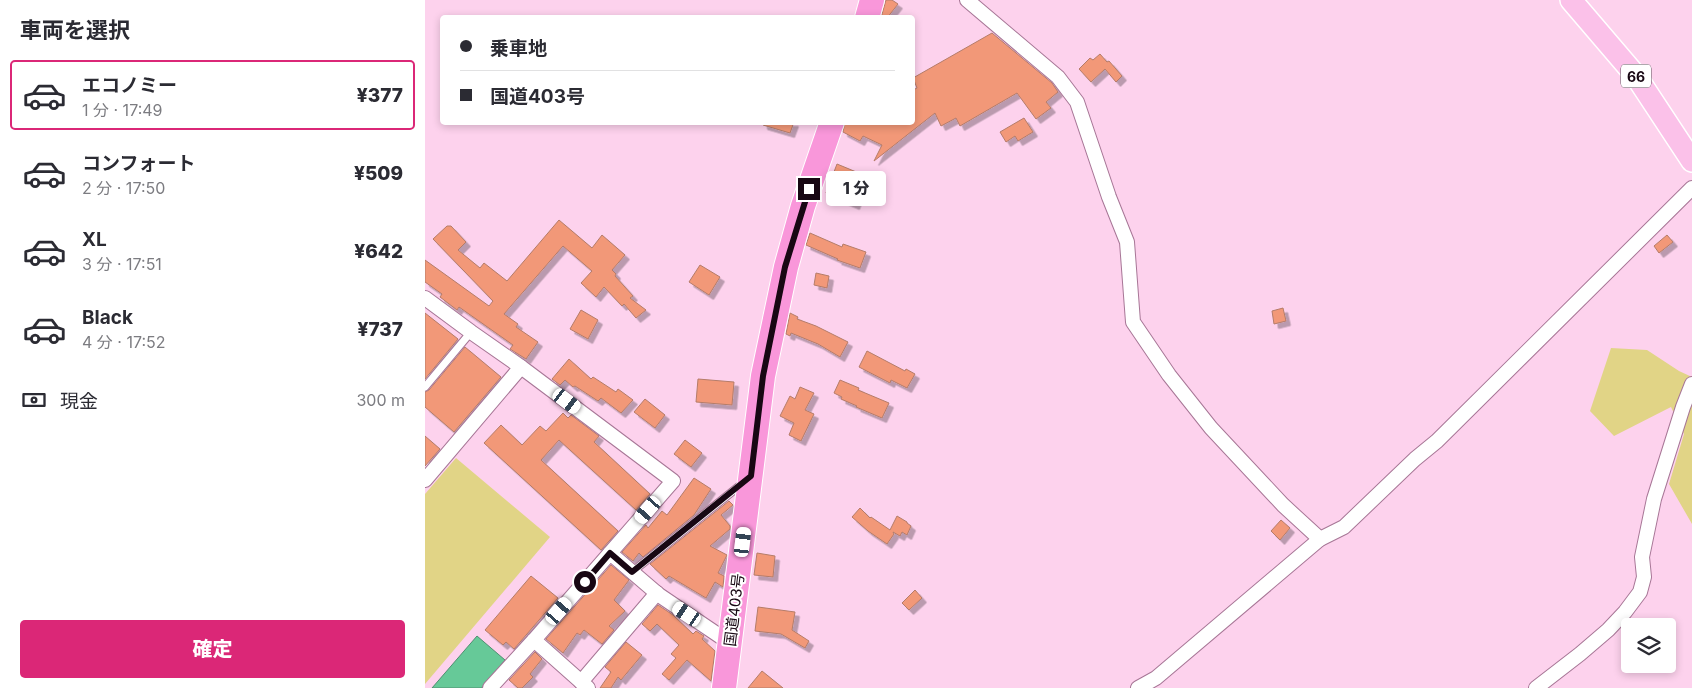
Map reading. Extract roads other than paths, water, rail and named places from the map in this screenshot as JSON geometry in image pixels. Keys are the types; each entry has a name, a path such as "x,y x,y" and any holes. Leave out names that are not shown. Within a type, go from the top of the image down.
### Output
{"highway":[{"path":"868,15 872,0"},
{"name":"国道403号","path":"724,688 763,376 785,267 803,206 831,125"}],"main road":[{"name":"66","path":"1571,0 1637,76 1692,161"}],"street":[{"path":"967,0 1057,77 1077,102 1109,197 1127,242 1133,322 1169,375 1211,428 1277,499 1320,539"},
{"path":"1138,688 1156,678 1320,539 1344,527 1415,459 1437,441 1692,188"},
{"path":"426,300 521,367 673,481 490,688"},
{"path":"425,480 521,367"},
{"path":"1536,688 1608,630 1640,592 1644,577 1642,556 1654,499 1692,384"},
{"path":"610,553 657,593 730,643"},
{"path":"534,640 585,685 657,593"}],"lane":[{"path":"425,387 471,332"},
{"path":"632,572 751,476"}]}
